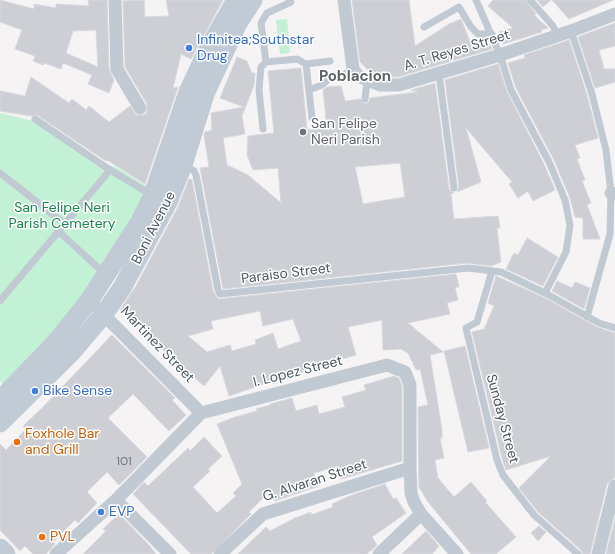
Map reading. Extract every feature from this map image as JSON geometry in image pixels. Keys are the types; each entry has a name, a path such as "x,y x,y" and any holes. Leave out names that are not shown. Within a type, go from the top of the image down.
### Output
{"main road":[{"name":"Boni Avenue","path":"0,400 55,344 89,301 139,223 153,195 188,92 210,47 236,0"},
{"name":"Boni Avenue","path":"0,422 71,353 104,314 125,282 168,202 183,165 205,94 237,25 253,0"},
{"path":"0,548 6,554"}],"street":[{"path":"115,0 117,69 140,108"},
{"path":"344,0 353,69"},
{"name":"A. T. Reyes Street","path":"353,69 358,76 367,81 380,85 399,85 439,74 558,36 615,14"},
{"name":"Martinez Street","path":"89,301 104,314 201,413"},
{"name":"I. Lopez Street","path":"201,413 388,365 405,372 410,385 411,493 421,514 457,554"},
{"path":"56,554 116,500 201,413"},
{"name":"G. Alvaran Street","path":"220,554 263,514 410,468"},
{"path":"598,554 613,505 615,486"},
{"path":"116,500 170,554"},
{"path":"379,554 421,514"}],"lane":[{"path":"266,62 261,22 267,13 291,2 289,0"},
{"path":"476,0 492,34 511,90 548,162 565,200 570,225 566,252 545,293"},
{"path":"530,0 553,26 558,36"},
{"path":"424,27 459,7 471,27 478,34 492,34"},
{"path":"572,31 592,94 606,150 613,194 610,234 587,317"},
{"path":"262,129 259,90 261,67 266,62 297,59 306,64 330,61"},
{"path":"306,64 312,118"},
{"path":"309,90 322,85 332,76 343,75 353,69"},
{"path":"439,74 454,188"},
{"path":"365,99 367,81"},
{"path":"35,118 110,170 153,195"},
{"name":"Paraiso Street","path":"183,165 190,168 196,174 220,294 445,269 468,268 492,271"},
{"path":"0,301 110,170"},
{"path":"0,172 65,224"},
{"path":"58,231 107,275"},
{"path":"492,271 501,272 545,293 599,323 615,328"},
{"name":"Sunday Street","path":"492,271 477,322 466,328 497,460 503,475 534,515 578,554"}],"green space":[{"path":"287,19 290,53 280,54 276,20"},
{"name":"San Felipe Neri Parish Cemetery","path":"0,113 33,121 103,167 114,166 147,186 115,249 82,301 5,386 0,381"}],"building":[{"path":"0,0 34,9 34,4 56,8 56,4 89,6 88,0 107,0 109,69 114,80 109,93 88,84 92,75 63,63 61,69 33,61 35,56 15,49 22,30 0,22","holes":["96,30 98,67 66,53 73,31"]},
{"path":"144,0 145,17 169,16 166,0 223,0 191,59 181,54 173,88 178,87 145,184 107,160 106,161 37,115 31,116 0,111 0,91 25,96 31,77 69,103 72,99 86,110 89,106 109,122 130,106 136,115 144,115 147,112 147,104 125,67 123,1"},
{"path":"352,0 409,0 415,46 449,24 461,19 471,44 476,43 477,46 489,43 492,49 398,77 382,77 370,72 360,62"},
{"path":"493,0 525,0 536,14 534,15 548,28 541,30 542,32 503,44 499,32 513,28 488,6"},
{"path":"537,0 551,0 543,7"},
{"path":"552,0 613,0 569,19"},
{"path":"615,23 615,46 599,50 604,69 615,69 615,82 595,88 578,37"},
{"path":"569,40 587,95 598,138 575,145 580,158 577,159 585,180 582,181 591,203 587,205 600,239 583,239 583,218 575,217 570,198 554,160 516,88 508,63 525,58 524,55"},
{"path":"237,57 247,61 252,73 255,73 254,85 242,116 245,134 223,138 227,165 248,175 281,203 278,168 253,170 247,155 248,136 274,133 268,71 301,68 307,130 327,128 323,90 327,87 341,86 345,101 360,99 365,104 369,102 370,98 418,92 411,90 435,83 449,189 454,193 451,194 454,219 498,216 500,228 497,228 501,262 491,266 467,263 223,289 200,168 209,167 204,135 205,132 212,130 211,113 244,107 220,98","holes":["400,163 405,197 363,204 355,167"]},
{"path":"498,64 507,92 544,164 555,190 533,201 528,191 518,198 509,184 512,182 466,128 481,182 457,192 459,187 445,80"},
{"path":"189,179 192,180 213,291 218,299 456,274 459,287 455,287 458,300 447,303 450,314 408,323 443,352 430,355 442,430 442,438 440,438 444,458 435,460 438,478 454,497 471,482 487,501 485,502 516,537 496,554 471,554 428,502 419,487 418,407 428,405 420,369 416,370 408,353 401,349 383,350 382,320 348,327 356,355 332,362 333,365 312,372 311,369 273,384 272,381 229,396 220,366 204,386 145,334 148,331 120,310 136,286 178,207","holes":["260,311 263,326 293,319 301,341 278,349 273,333 255,340 256,344 232,351 230,345 207,352 188,336 213,329 211,321"]},
{"path":"527,238 558,257 543,286 506,269 514,253 518,255"},
{"path":"496,276 543,297 597,327 615,333 615,474 614,478 607,484 590,554 583,554 581,550 538,512 519,488 551,456 506,470 472,332 484,329 494,306 488,303"},
{"path":"557,281 572,288 575,282 590,288 584,309 552,291"},
{"path":"112,335 175,398 172,400 186,415 169,431 133,394 108,418 147,457 119,485 107,472 87,492 97,503 78,523 75,520 53,542 55,544 46,554 33,554 25,546 20,551 0,530 0,444 6,450 26,429 23,426"},
{"path":"465,346 489,448 468,452 444,351"},
{"path":"394,376 399,378 402,386 402,461 341,479 338,466 314,473 319,486 275,501 268,493 249,512 251,514 211,554 191,554 133,494 144,482 148,486 188,448 190,451 204,437 222,456 208,469 210,471 193,487 217,513 236,496 233,493 242,484 217,424 257,411 256,409 270,404 292,398 296,411 317,405 319,414 345,407 342,397 366,390 364,385"},
{"path":"385,484 393,499 396,498 406,513 372,537 377,545 367,554 238,554 266,527 270,531 295,518 311,512 311,515 333,507 332,504 352,495"},
{"path":"119,514 156,554 83,554 106,531 103,529"},
{"path":"615,519 615,554 606,554"},
{"path":"539,526 546,532 538,541 531,533"},
{"path":"426,531 439,546 432,554 402,554"}],"place":[{"name":"Infinitea;Southstar Drug","path":"189,48"},
{"name":"San Felipe Neri Parish","path":"303,132"},
{"name":"Bike Sense","path":"35,391"},
{"name":"Foxhole Bar and Grill","path":"17,442"},
{"name":"EVP","path":"101,512"},
{"name":"PVL","path":"42,537"}],"district":[{"name":"Poblacion","path":"355,77"}]}
